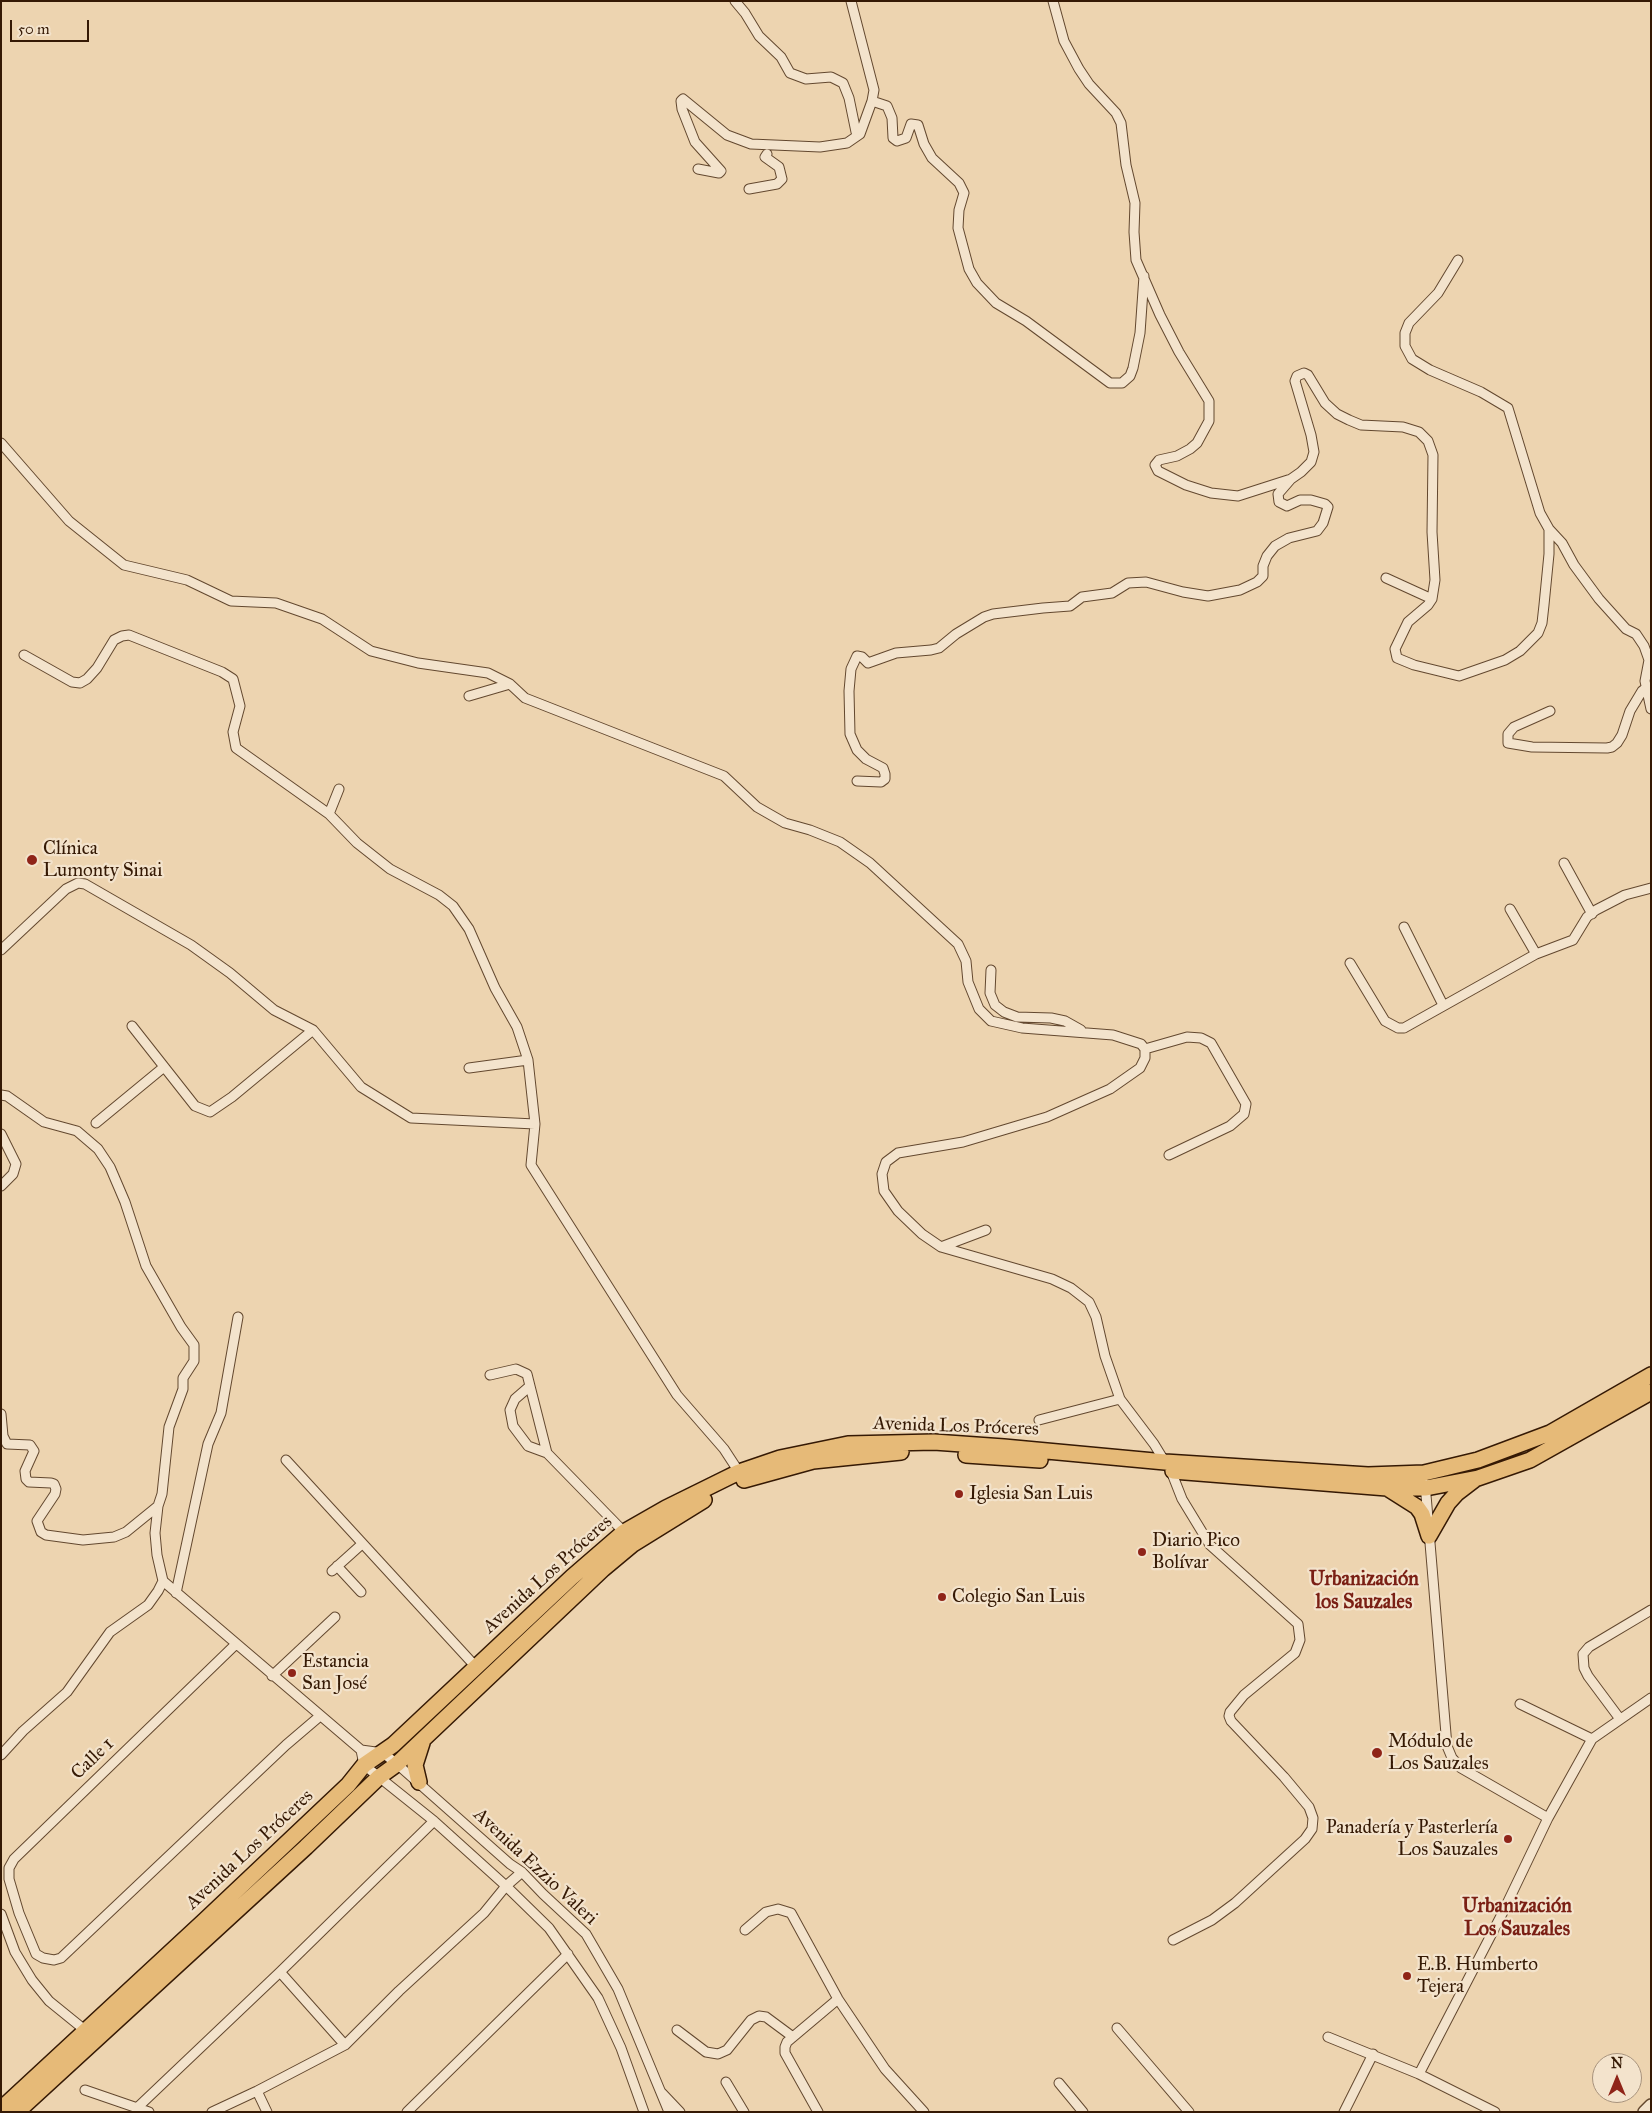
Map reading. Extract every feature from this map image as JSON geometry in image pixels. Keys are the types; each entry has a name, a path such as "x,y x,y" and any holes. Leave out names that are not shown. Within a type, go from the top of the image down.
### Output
{"highway":[{"name":"Avenida Los Próceres","path":"1,2109 348,1785 364,1766 383,1753 624,1532 666,1508 739,1472 805,1452 848,1444 934,1442 995,1446 1387,1488 1425,1480 1550,1433 1651,1375"},
{"name":"Avenida Los Próceres","path":"17,2112 380,1777 397,1764 603,1569 633,1544 696,1504 742,1481 813,1461 895,1452 1368,1475 1425,1480 1478,1478 1530,1460 1651,1392"},
{"path":"1429,1536 1448,1503 1457,1493 1478,1478"},
{"path":"1387,1488 1417,1507 1422,1514 1429,1536"},
{"path":"419,1782 416,1759 424,1737"}],"street":[{"path":"735,1 759,36 781,57 790,73 806,79 831,77 843,83 850,98 856,132 860,134"},
{"path":"698,169 717,173 721,171 695,142 682,109 682,99 734,138 751,144 836,146 847,143 860,134 872,102 874,90 851,1"},
{"path":"1053,1 1064,41 1079,69 1089,84 1116,113 1121,123 1126,165 1135,203 1134,232 1136,260 1160,315 1179,352 1209,401 1209,421 1197,444 1190,450 1177,456 1159,460 1156,469 1186,485 1211,493 1238,496 1291,479"},
{"path":"872,102 887,106 892,118 894,138 897,141 906,138 912,124 918,125 924,144 932,158 959,183 964,193 959,210 958,228 969,269 977,284 996,303 1026,321 1110,383 1122,383 1130,376 1134,368 1140,333 1144,275"},
{"path":"758,157 781,146"},
{"path":"749,189 777,184 782,179 780,167 765,157 767,154"},
{"path":"1458,260 1438,293 1409,323 1405,334 1405,346 1412,359 1430,370 1480,392 1508,408 1540,513 1549,529 1562,543 1574,565 1599,599 1626,629 1636,634 1644,646 1649,660 1645,677 1651,709"},
{"path":"857,781 881,782 885,779 885,774 883,768 866,759 857,750 850,734 849,691 851,669 857,656 862,656 868,663 896,653 939,648 956,634 984,617 993,614 1070,606 1082,597 1112,593 1128,583 1146,582 1183,592 1208,596 1240,590 1257,582 1263,576 1263,566 1267,556 1275,546 1289,538 1316,531 1323,523 1328,507 1311,500 1300,500 1287,506 1279,502 1278,494 1291,479 1312,462 1314,452 1312,435 1295,381 1297,376 1304,373 1308,375 1325,404 1337,414 1361,425 1403,427 1419,432 1428,441 1433,455 1432,532 1435,580 1432,599 1428,605 1408,622 1403,630 1395,649 1397,658 1414,666 1459,676 1505,660 1520,651 1532,640 1542,623 1549,554 1549,529"},
{"path":"1,442 69,521 124,565 187,580 231,601 276,603 322,619 371,651 418,663 488,673 510,684 525,698 724,776 757,807 785,823 810,830 840,842 870,863 958,944 966,961 968,982 978,1009 991,1021 1022,1028 1113,1035 1141,1044 1145,1050 1145,1058 1140,1068 1110,1089 1047,1117 963,1142 898,1153 886,1162 882,1174 884,1191 898,1211 922,1234 941,1247 1052,1279 1072,1288 1089,1302 1096,1317 1105,1356 1120,1399 1150,1437 1168,1466 1182,1499 1210,1545 1298,1624 1300,1640 1295,1653 1244,1695 1230,1712 1229,1716 1309,1807 1313,1818 1312,1829 1305,1839 1236,1903 1212,1920 1174,1940"},
{"path":"1386,578 1432,599"},
{"path":"24,656 72,682 80,683 87,679 97,668 114,640 129,635 222,672 233,679 240,706 233,732 236,748 329,814 357,842 390,869 439,895 453,906 468,928 495,988 518,1027 528,1060 535,1124 531,1166 677,1395 724,1449 739,1472"},
{"path":"468,696 510,684"},
{"path":"1550,711 1526,720 1514,727 1508,734 1508,743 1532,747 1612,747 1622,735 1630,711 1642,691 1646,688"},
{"path":"329,814 339,789"},
{"path":"1564,863 1592,914"},
{"path":"1,950 66,889 78,883 85,884 191,945 230,973 274,1010 313,1030 361,1087 411,1118 535,1124"},
{"path":"1350,963 1385,1021 1391,1026 1404,1028 1536,954 1573,940 1592,914 1625,895 1651,888"},
{"path":"1510,909 1536,954"},
{"path":"1404,927 1443,1005"},
{"path":"991,970 990,994 996,1005 1004,1012 1017,1017 1051,1018 1065,1021 1086,1033"},
{"path":"132,1026 195,1106 203,1111 210,1112 313,1030"},
{"path":"1145,1050 1188,1037 1201,1038 1211,1043 1246,1104 1244,1114 1230,1126 1169,1155"},
{"path":"468,1068 528,1060"},
{"path":"96,1123 164,1067"},
{"path":"1,1095 7,1096 44,1122 77,1131 98,1149 110,1167 125,1202 146,1266 181,1327 194,1345 194,1361 183,1378 184,1389 169,1427 162,1494 158,1506 156,1544 158,1564 163,1581 361,1750 383,1753"},
{"path":"1,1134 14,1158 16,1167 13,1174 1,1186"},
{"path":"941,1247 986,1230"},
{"path":"176,1593 208,1444 221,1413 238,1317"},
{"path":"490,1375 516,1369 526,1374 547,1453"},
{"path":"530,1386 515,1399 510,1410 513,1426 528,1446 547,1453 624,1532"},
{"path":"1039,1420 1120,1399"},
{"path":"1,1414 3,1436 7,1444 30,1445 34,1452 24,1471 26,1479 29,1482 54,1484 56,1489 56,1494 38,1521 41,1532 46,1535 82,1540 101,1540 114,1537 126,1532 158,1506"},
{"path":"286,1460 476,1667"},
{"path":"1425,1480 1447,1746 1452,1758 1461,1768 1548,1818"},
{"path":"361,1592 334,1569 362,1544"},
{"path":"1,1754 23,1730 67,1692 110,1632 148,1605 163,1581"},
{"path":"1620,1719 1588,1676 1584,1668 1583,1654 1589,1647 1651,1610"},
{"path":"272,1676 335,1617"},
{"name":"Calle 1","path":"236,1644 14,1859 9,1868 9,1879 19,1913 36,1954 43,1958 54,1960 61,1958 286,1745 320,1716"},
{"path":"1419,2074 1503,1912 1548,1818 1592,1739 1651,1698"},
{"path":"1520,1704 1592,1739"},
{"path":"361,1750 364,1766"},
{"name":"Avenida Ezzio Valeri","path":"383,1753 419,1782 510,1864 522,1872 586,1934 618,1989 669,2112"},
{"name":"Avenida Ezzio Valeri","path":"364,1766 434,1821 506,1886 548,1928 598,1998 621,2048 644,2112"},
{"path":"138,2108 434,1821"},
{"path":"212,2112 345,2045 399,1991 484,1913 506,1886 522,1872"},
{"path":"745,1930 766,1912 778,1909 791,1913 838,1999 885,2069 924,2112"},
{"path":"1,1914 15,1952 32,1980 49,2001 86,2031"},
{"path":"412,2110 568,1954"},
{"path":"280,1972 345,2045"},
{"path":"818,2112 785,2053 785,2047 793,2037 838,1999"},
{"path":"677,2030 706,2052 718,2054 727,2050 751,2020 759,2016 766,2017 793,2037"},
{"path":"1117,2028 1189,2112"},
{"path":"1328,2037 1419,2074 1495,2112"},
{"path":"1344,2112 1373,2054"},
{"path":"726,2082 744,2112"},
{"path":"1059,2083 1083,2112"},
{"path":"85,2090 149,2112"},
{"path":"659,2090 680,2112"},
{"path":"257,2091 267,2112"},
{"path":"1644,2112 1651,2106"}],"place":[{"name":"Clínica Lumonty Sinai","path":"32,860"},
{"name":"Iglesia San Luis","path":"959,1494"},
{"name":"Diario Pico Bolívar","path":"1142,1552"},
{"name":"Colegio San Luis","path":"942,1597"},
{"name":"Estancia San José","path":"292,1673"},
{"name":"Módulo de Los Sauzales","path":"1377,1753"},
{"name":"Panadería y Pasterlería Los Sauzales","path":"1508,1839"},
{"name":"E.B. Humberto Tejera","path":"1407,1976"}],"district":[{"name":"Urbanización los Sauzales","path":"1364,1592"},
{"name":"Urbanización Los Sauzales","path":"1517,1918"}]}
